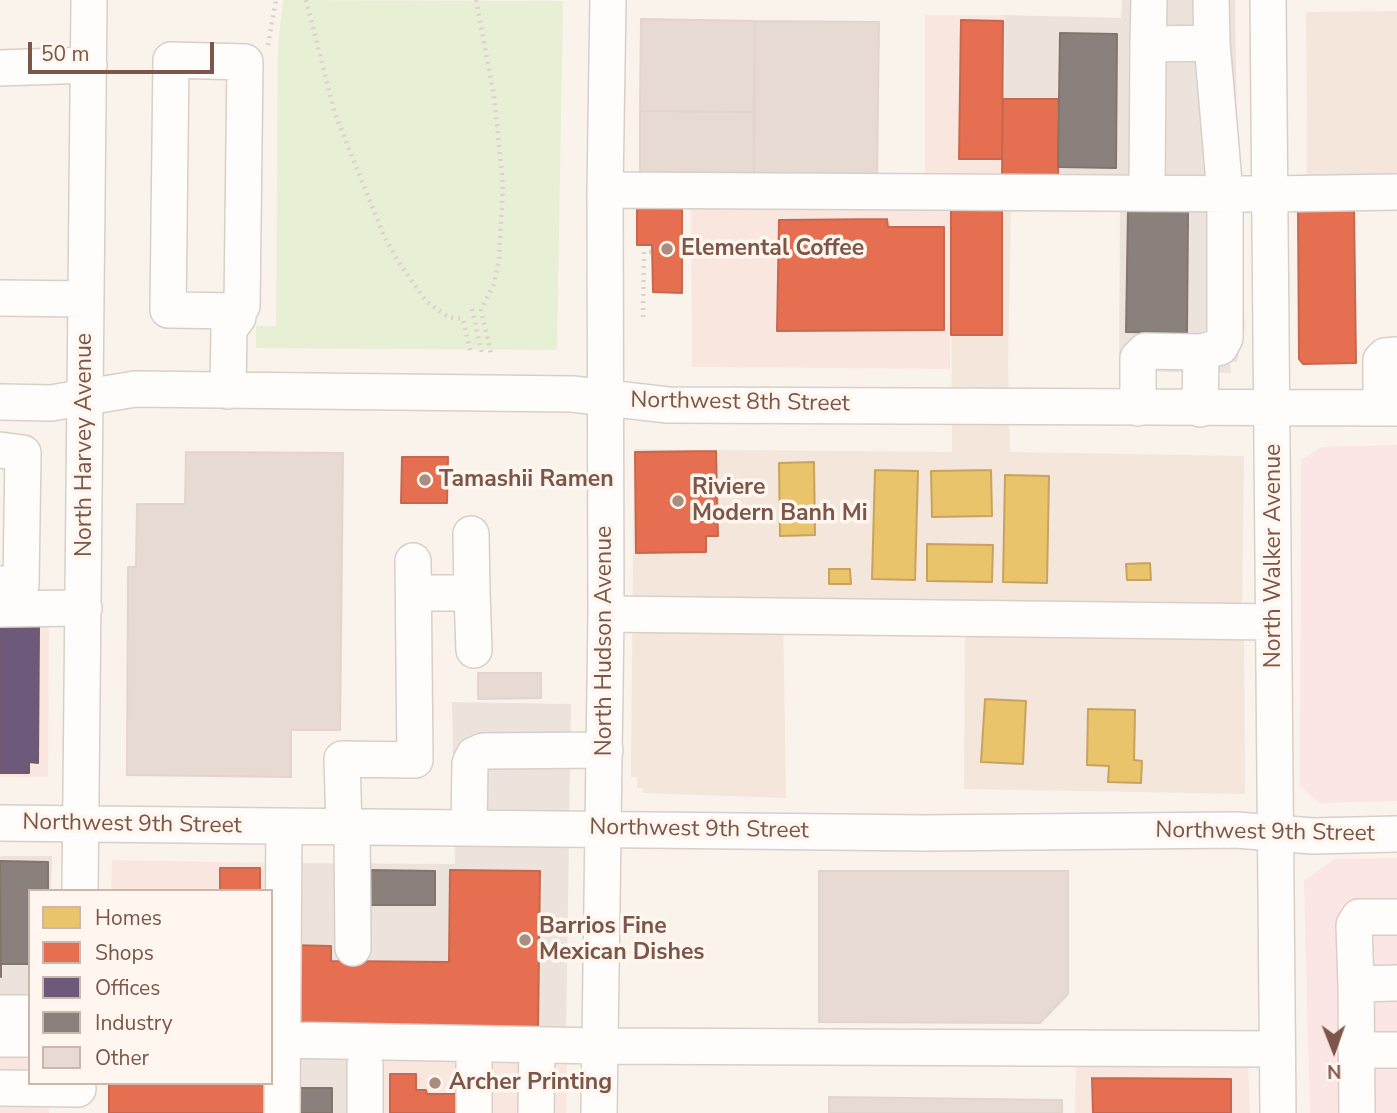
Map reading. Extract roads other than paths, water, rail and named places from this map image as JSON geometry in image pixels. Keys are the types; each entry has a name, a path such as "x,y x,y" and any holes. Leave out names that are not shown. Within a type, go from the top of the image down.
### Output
{"street":[{"name":"North Harvey Avenue","path":"80,889 89,0"},
{"name":"North Hudson Avenue","path":"599,1113 605,750 605,190 608,0"},
{"path":"1147,194 1149,0"},
{"path":"1138,408 1138,358 1145,351 1201,352 1220,347 1225,338 1225,194 1211,0"},
{"name":"North Walker Avenue","path":"1268,0 1274,409 1273,622 1278,1113"},
{"path":"1148,44 1212,43"},
{"path":"237,391 229,329 238,314 242,306 245,62 171,61 168,310 238,314"},
{"path":"0,68 89,65"},
{"path":"605,190 1147,194 1397,192"},
{"path":"0,298 86,299"},
{"path":"1200,409 1201,352"},
{"path":"1389,408 1381,360 1385,356 1397,355"},
{"name":"Northwest 8th Street","path":"12,402 51,403 135,390 572,394 649,405 1389,408"},
{"path":"0,584 21,584 11,452 12,402"},
{"path":"471,534 474,650"},
{"path":"353,948 342,759 415,761 413,577 472,593"},
{"path":"0,608 84,608"},
{"path":"606,614 1273,622"},
{"path":"469,828 470,763 474,755 483,751 605,750"},
{"name":"Northwest 9th Street","path":"0,823 925,833 1236,830 1397,834"},
{"path":"282,1113 284,827"},
{"path":"1357,1113 1354,925 1359,917 1397,916"},
{"path":"1356,985 1397,983"},
{"path":"0,1013 28,1013"},
{"path":"0,1039 28,1039"},
{"path":"283,1040 601,1046 1276,1049"},
{"path":"474,1044 474,1113"},
{"path":"536,1113 537,1045"},
{"path":"1356,1050 1397,1050"},
{"path":"365,1065 365,1113"},
{"path":"0,1088 78,1095"}],"place":[{"name":"Elemental Coffee","path":"667,249"},
{"name":"Tamashii Ramen","path":"425,480"},
{"name":"Riviere Modern Banh Mi","path":"678,501"},
{"name":"Barrios Fine Mexican Dishes","path":"525,940"},
{"name":"Archer Printing","path":"435,1083"}]}
